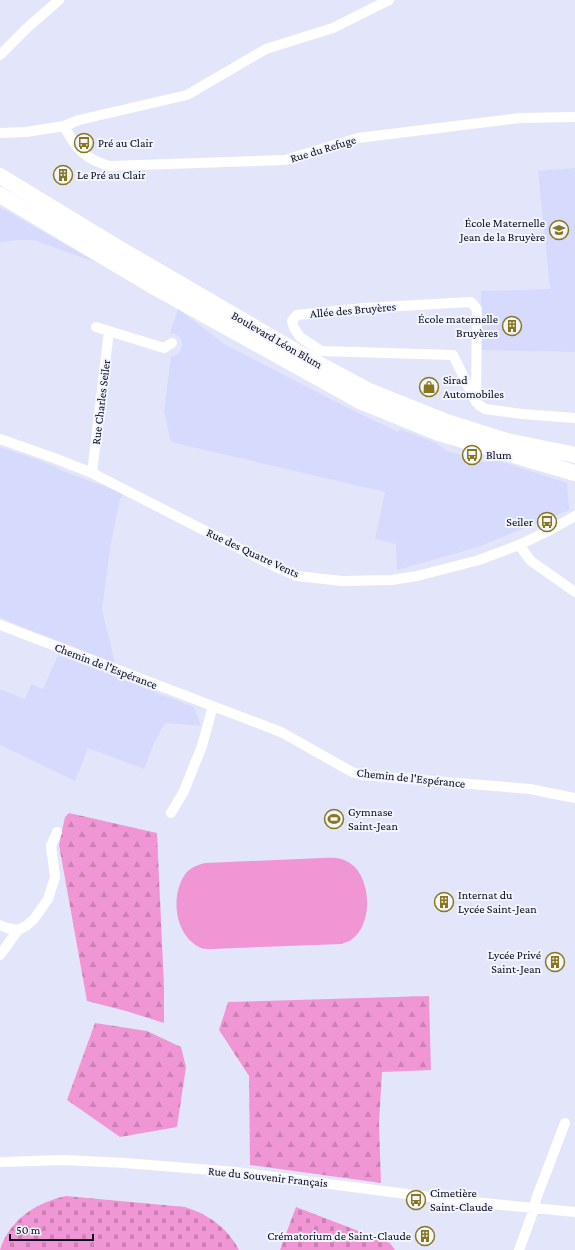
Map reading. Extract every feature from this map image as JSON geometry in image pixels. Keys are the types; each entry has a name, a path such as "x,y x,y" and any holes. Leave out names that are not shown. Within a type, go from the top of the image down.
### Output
{"main road":[{"name":"Boulevard Léon Blum","path":"0,176 115,246 300,354 368,391 444,421 500,439 575,455"},
{"name":"Boulevard Léon Blum","path":"0,195 151,285 360,401 439,433 575,473"}],"street":[{"path":"0,55 27,28 59,0"},
{"path":"0,133 26,132 64,126 79,120 187,95 266,49 333,28 389,0"},
{"name":"Rue du Refuge","path":"64,126 77,148 90,159 110,166 285,160 358,138 520,118 575,117"},
{"name":"Allée des Bruyères","path":"471,302 478,309 476,402 453,355 321,351 300,337 294,328 292,321 297,315 356,309 471,302"},
{"path":"96,327 164,348 172,343"},
{"name":"Rue Charles Seiler","path":"92,473 109,331"},
{"path":"476,402 485,409 522,414 575,418"},
{"name":"Rue des Quatre Vents","path":"0,440 54,458 92,473 278,568 298,576 342,581 392,580 417,576 479,560 519,545 575,516"},
{"path":"519,545 531,561 575,592"},
{"name":"Chemin de l'Espérance","path":"0,625 281,732 345,769 361,775 530,789 575,798"},
{"path":"171,813 184,791 202,746 213,706"},
{"path":"0,955 18,930 26,926 34,919 48,898 55,877 51,846 57,832"},
{"path":"0,925 18,930"},
{"path":"519,1250 534,1209 536,1199 565,1123"},
{"name":"Rue du Souvenir Français","path":"0,1162 64,1160 124,1162 236,1172 453,1200 575,1212"}],"shaded area":[{"name":"École Maternelle Jean de la Bruyère","path":"575,168 575,352 480,350 481,291 550,289 538,171"},
{"path":"0,207 97,263 34,240 0,242"},
{"path":"178,309 226,345 398,432 400,429 436,443 447,451 484,462 499,461 567,483 569,510 478,547 397,570 396,544 375,539 385,492 171,442 164,411 171,357 180,352 182,345 182,340 179,337 170,333"},
{"path":"0,447 41,461 73,475 123,493 122,498 120,498 110,549 102,610 115,663 0,617"},
{"path":"58,655 194,707 201,726 165,723 154,743 144,769 88,748 75,781 0,745 0,689 25,699 31,684 43,689"}],"green space":[{"path":"69,813 157,833 164,987 164,1023 87,1001 59,845 65,817"},
{"path":"322,858 344,860 353,866 360,874 365,885 367,910 364,922 359,932 350,941 342,944 206,949 200,948 184,933 177,913 176,902 181,882 186,873 197,865 205,863"},
{"path":"429,996 431,1070 382,1072 379,1123 381,1183 250,1165 249,1076 219,1030 228,1002"},
{"path":"95,1023 147,1031 181,1047 186,1067 177,1127 120,1137 67,1100"},
{"path":"66,1196 185,1207 202,1214 216,1223 229,1235 239,1250 0,1250 4,1239 17,1221 35,1208"},
{"path":"296,1207 390,1243 395,1250 280,1250"}],"place":[{"name":"Pré au Clair","path":"84,143"},
{"name":"Le Pré au Clair","path":"63,175"},
{"name":"École Maternelle Jean de la Bruyère","path":"559,230"},
{"name":"École maternelle Bruyères","path":"512,326"},
{"name":"Sirad Automobiles","path":"429,387"},
{"name":"Blum","path":"472,455"},
{"name":"Seiler","path":"547,522"},
{"name":"Gymnase Saint-Jean","path":"334,819"},
{"name":"Internat du Lycée Saint-Jean","path":"444,902"},
{"name":"Lycée Privé Saint-Jean","path":"555,962"},
{"name":"Cimetière Saint-Claude","path":"416,1200"},
{"name":"Crématorium de Saint-Claude","path":"425,1236"}]}
